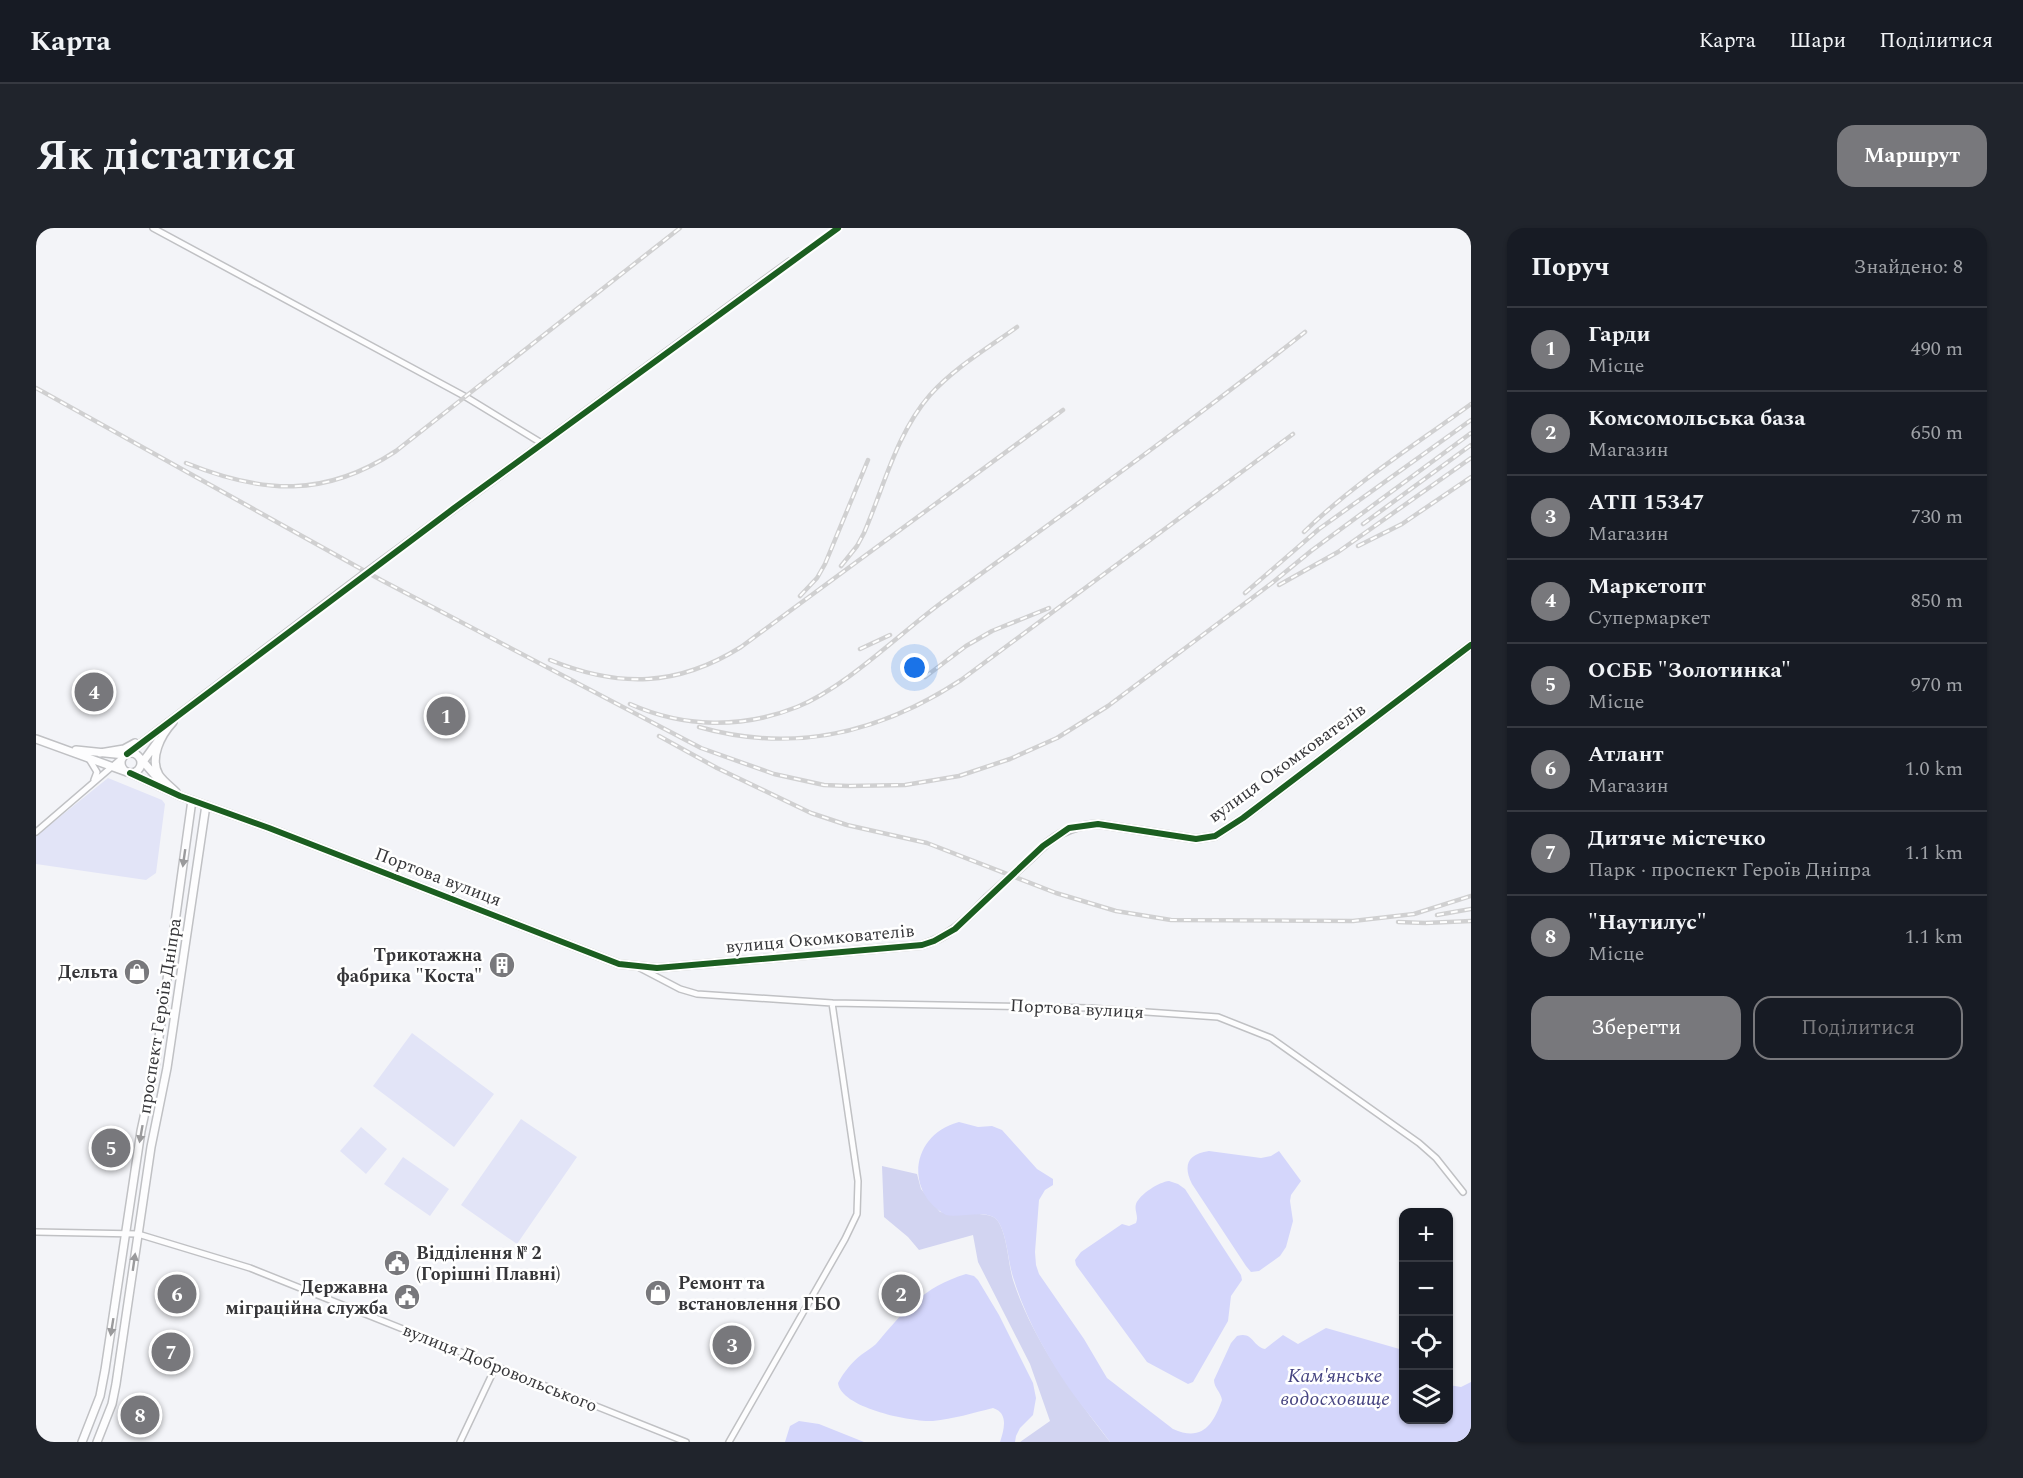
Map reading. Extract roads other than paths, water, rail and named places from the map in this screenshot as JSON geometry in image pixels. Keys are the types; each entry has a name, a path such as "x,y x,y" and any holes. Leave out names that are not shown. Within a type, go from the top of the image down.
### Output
{"street":[{"path":"153,228 466,397 543,444"},
{"path":"100,776 362,576 838,228"},
{"name":"вулиця Окомкователів","path":"675,967 922,945 934,941 955,929 1032,857 1069,828 1098,824 1196,839 1215,836 1243,818 1471,645"},
{"path":"100,753 124,749 167,725"},
{"path":"36,832 93,781 108,771 136,771 167,725"},
{"path":"167,725 155,760 159,775 180,796"},
{"path":"36,739 127,772 180,796"},
{"path":"62,748 125,756 134,753 159,780 180,796"},
{"path":"125,756 122,768 127,772"},
{"path":"88,758 97,772 93,781"},
{"name":"Портова вулиця","path":"180,796 601,957 638,967 674,987 696,994 832,1003 1089,1008 1218,1017 1271,1038 1419,1143 1436,1158 1463,1192"},
{"name":"проспект Героїв Дніпра","path":"82,1442 100,1396 112,1327 141,1131 155,1066 192,800"},
{"name":"проспект Героїв Дніпра","path":"97,1442 112,1404 116,1383 206,805"},
{"name":"Портова вулиця","path":"638,967 675,967"},
{"path":"729,1442 845,1239 856,1214 858,1181 832,1003"},
{"name":"вулиця Добровольського","path":"36,1232 138,1234 250,1268 686,1442"},
{"path":"460,1442 496,1366"}],"water":[{"name":"Кам'янське водосховище","path":"959,1122 978,1127 992,1126 1002,1130 1037,1169 1053,1179 1053,1185 1045,1190 1039,1200 1035,1252 1039,1274 1084,1339 1107,1378 1173,1429 1183,1433 1199,1432 1205,1429 1215,1417 1222,1400 1214,1380 1231,1343 1237,1336 1249,1337 1265,1349 1283,1335 1298,1344 1326,1328 1399,1349 1399,1424 1453,1424 1453,1386 1461,1387 1471,1382 1471,1442 1110,1442 1071,1391 1038,1338 1019,1295 1000,1224 992,1216 986,1215 946,1215 932,1205 923,1192 919,1178 919,1164 923,1150 931,1138 943,1128"},
{"path":"1209,1151 1261,1158 1279,1151 1301,1181 1291,1195 1293,1221 1286,1247 1280,1256 1259,1271 1251,1272 1246,1266 1189,1178 1189,1162 1196,1155"},
{"path":"1169,1181 1185,1189 1241,1275 1242,1280 1231,1296 1228,1321 1193,1382 1188,1384 1147,1362 1076,1265 1075,1260 1081,1252 1122,1224 1129,1226 1136,1223 1136,1204 1141,1196 1150,1189"},
{"path":"966,1274 978,1280 999,1315 1033,1383 1036,1398 1033,1415 1020,1428 1015,1442 1000,1442 1004,1422 998,1410 993,1408 933,1421 909,1419 878,1412 851,1400 842,1392 838,1383 851,1364 876,1344 915,1302 938,1286"},
{"path":"799,1421 819,1424 864,1442 785,1442 790,1426"}],"railway":[{"path":"186,463 241,481 293,486 319,484 370,466 396,451 680,228"},
{"path":"841,566 864,533 899,444 918,410 939,385 1017,327"},
{"path":"630,704 671,718 713,723 734,722 776,714 815,698 853,674 941,603 1170,436 1305,332"},
{"path":"36,388 381,580 701,748 774,774 824,785 849,786 905,785 959,776 1010,759 1057,738 1108,706 1311,551 1471,433"},
{"path":"1304,532 1364,481 1471,404"},
{"path":"550,660 575,669 624,679 671,676 694,670 717,660 741,647 1063,410"},
{"path":"1245,593 1319,529 1471,420"},
{"path":"699,727 734,735 769,738 802,738 835,734 868,725 930,698 961,680 1293,434"},
{"path":"1363,524 1471,445"},
{"path":"1279,585 1338,552 1471,458"},
{"path":"800,596 817,578 825,564 868,460"},
{"path":"1358,546 1402,524 1471,477"},
{"path":"925,677 966,646 992,631 1049,608"},
{"path":"860,649 890,635"},
{"path":"659,736 717,768 811,813 847,825 927,843 1056,893 1116,911 1171,920 1353,921 1414,914 1471,896"},
{"path":"1437,915 1471,909"},
{"path":"1398,922 1471,921"}],"place":[{"name":"Маркетопт","path":"94,692"},
{"name":"Гарди","path":"446,716"},
{"name":"Трикотажна фабрика \"Коста\"","path":"502,965"},
{"name":"Дельта","path":"137,972"},
{"name":"ОСББ \"Золотинка\"","path":"111,1148"},
{"name":"Відділення № 2 (Горішні Плавні)","path":"397,1263"},
{"name":"Ремонт та встановлення ГБО","path":"658,1293"},
{"name":"Атлант","path":"177,1294"},
{"name":"Комсомольська база","path":"901,1294"},
{"name":"Державна міграційна служба","path":"407,1297"},
{"name":"АТП 15347","path":"732,1345"},
{"name":"Дитяче містечко","path":"171,1352"},
{"name":"\"Наутилус\"","path":"140,1415"}]}
